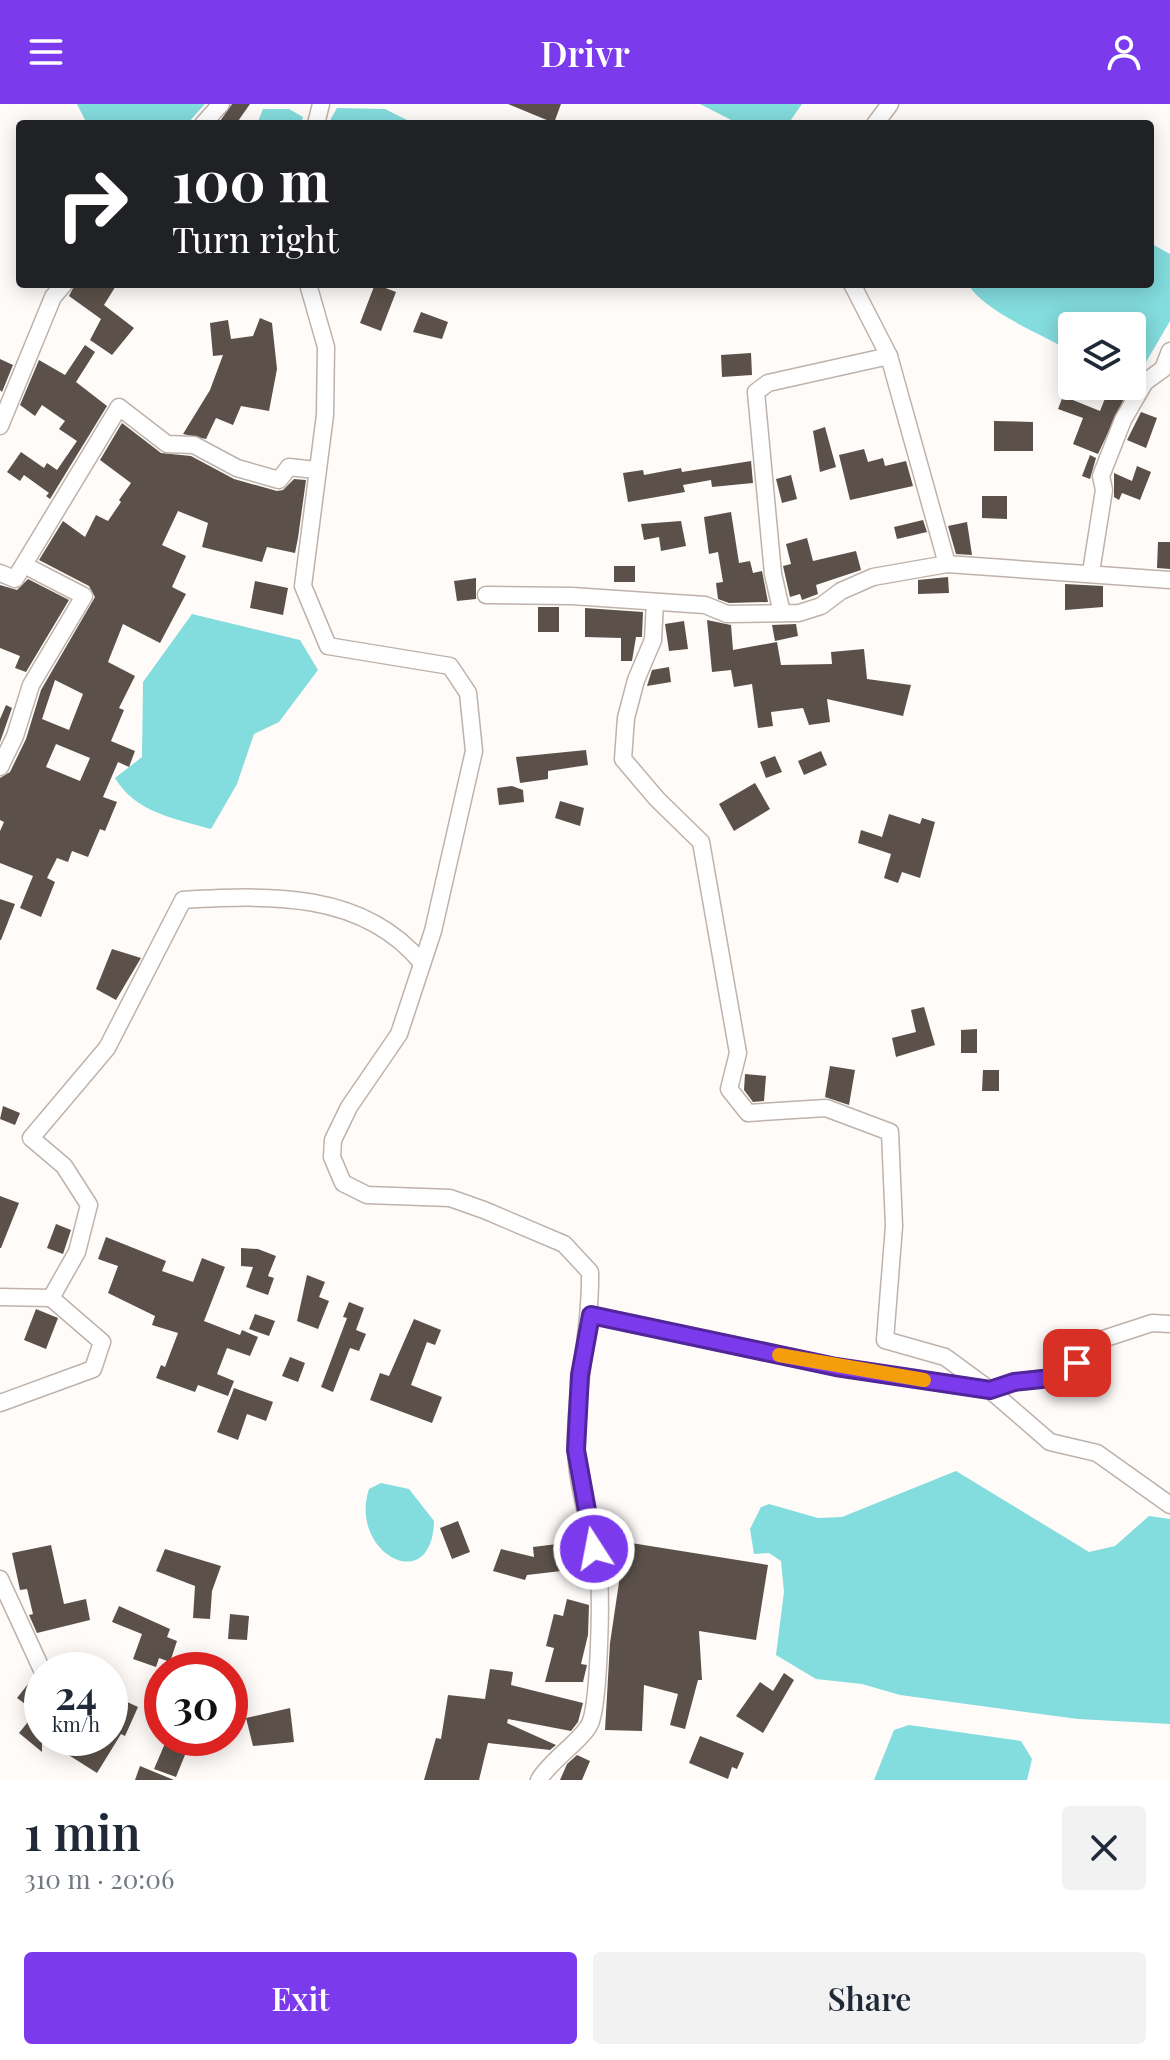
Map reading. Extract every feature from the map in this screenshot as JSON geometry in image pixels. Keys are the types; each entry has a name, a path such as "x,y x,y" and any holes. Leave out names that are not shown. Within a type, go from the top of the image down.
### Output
{"street":[{"path":"207,120 221,104"},
{"path":"0,426 53,297 61,288"},
{"path":"309,288 326,347 325,415 303,586 328,646 450,666 468,693 474,751 422,963 399,1034 349,1107 333,1140 332,1157 343,1183 367,1195 450,1198 564,1244 590,1272 591,1315 580,1375 576,1450 599,1572 596,1686 591,1724 547,1765 539,1780"},
{"path":"854,288 889,356 947,564"},
{"path":"1091,572 1104,490 1101,476 1123,420 1145,382 1163,369 1170,351"},
{"path":"782,613 773,574 756,392 768,383 889,356"},
{"path":"0,573 15,579 119,407 167,444 194,445 237,468 279,480 289,467 316,470"},
{"path":"486,595 705,605 727,614 799,613 821,606 841,591 873,577 947,564 1170,580"},
{"path":"0,767 15,736 31,685 84,596 24,565"},
{"path":"655,602 653,640 636,680 626,718 623,759 657,799 701,842 738,1053 729,1089 748,1113 826,1108 890,1132 894,1226 885,1340 945,1357 990,1390 1050,1442 1097,1453 1170,1505"},
{"path":"51,1298 77,1252 89,1205 64,1166 31,1138 107,1048 183,900 261,895 332,905 401,937 422,963"},
{"path":"0,1297 51,1298 102,1342 93,1369 0,1403"},
{"path":"591,1315 836,1367 990,1390 1014,1382 1061,1377 1100,1340 1152,1323 1170,1324"},
{"path":"0,1579 34,1652"}],"water":[{"path":"77,104 205,104 191,120 85,120"},
{"path":"700,104 802,104 791,120 731,120"},
{"path":"337,108 385,109 407,120 330,120"},
{"path":"263,109 289,109 303,117 302,120 259,120"},
{"path":"1154,245 1170,254 1170,321 1146,362 1146,312 1058,312 1058,344 987,304 971,288 1154,288"},
{"path":"192,614 300,640 318,670 279,722 254,734 237,784 211,829 145,806 123,790 115,778 142,757 143,682"},
{"path":"956,1471 1089,1552 1115,1546 1149,1516 1170,1519 1170,1724 1078,1719 900,1695 862,1684 816,1679 776,1655 784,1592 781,1561 769,1553 754,1554 750,1529 761,1507 769,1504 818,1518 842,1517"},
{"path":"381,1483 409,1489 434,1521 430,1544 420,1557 407,1562 393,1558 380,1548 370,1532 366,1512 369,1489"},
{"path":"909,1725 1021,1741 1032,1759 1027,1780 874,1780 894,1730"}],"building":[{"path":"232,104 250,104 239,120 221,120"},
{"path":"508,104 561,104 555,120 547,120"},
{"path":"73,288 115,288 104,305 134,328 112,355 90,340 101,319 69,296"},
{"path":"373,288 396,292 381,331 360,323"},
{"path":"421,312 448,322 442,339 413,332"},
{"path":"260,318 272,323 277,369 269,411 241,406 233,425 216,418 206,439 183,434 210,390 223,355 213,356 210,323 228,320 231,339 253,336"},
{"path":"85,345 95,352 76,382 107,406 50,499 46,496 49,493 24,475 20,481 7,472 21,452 44,468 47,463 57,470 77,441 59,429 65,421 42,405 35,416 20,405 39,360 65,375"},
{"path":"751,353 752,375 722,377 721,355"},
{"path":"0,359 13,365 2,392 0,390"},
{"path":"1061,400 1073,400 1100,411 1104,400 1123,400 1098,454 1073,444 1083,418 1058,409"},
{"path":"1141,412 1157,418 1146,448 1127,440"},
{"path":"994,421 1033,422 1033,451 994,451"},
{"path":"122,423 161,453 191,456 234,479 277,491 283,490 294,479 306,480 295,553 267,547 262,562 202,547 208,523 178,511 162,545 186,556 172,587 186,594 160,643 123,624 108,662 135,676 119,708 124,710 111,741 135,751 129,767 118,762 103,797 117,802 105,831 100,829 88,857 72,851 68,862 57,858 47,878 55,882 41,917 20,908 33,876 0,863 0,831 4,822 0,820 0,778 10,772 26,739 41,690 95,597 89,586 39,560 63,521 85,537 96,515 108,521 131,483 100,460","holes":["55,680 83,694 69,730 42,719","56,744 90,758 80,781 46,767"]},
{"path":"825,427 836,467 820,472 813,431"},
{"path":"864,449 868,462 883,458 885,466 906,461 913,486 850,500 839,455"},
{"path":"1090,455 1096,458 1090,479 1082,476"},
{"path":"751,461 753,483 712,487 711,480 683,485 685,492 628,502 623,473 643,470 644,475 681,468 682,472"},
{"path":"1137,466 1151,472 1140,500 1122,493 1119,500 1114,497 1114,473 1132,481"},
{"path":"791,475 797,499 782,503 776,479"},
{"path":"982,496 1007,496 1007,519 982,518"},
{"path":"731,512 739,563 750,561 753,573 762,571 768,602 729,603 718,599 716,583 723,582 718,552 709,554 704,517"},
{"path":"923,520 927,532 897,539 894,527"},
{"path":"681,521 686,546 661,551 659,537 644,540 641,524"},
{"path":"967,522 972,555 956,554 948,526"},
{"path":"807,538 813,561 856,551 861,570 816,585 818,594 802,600 800,594 790,597 783,566 791,564 786,544"},
{"path":"1158,542 1170,542 1170,569 1157,568"},
{"path":"614,566 635,566 635,582 614,582"},
{"path":"948,577 949,593 918,594 918,580"},
{"path":"476,578 476,599 457,601 454,581"},
{"path":"28,579 69,600 26,672 15,668 20,656 0,648 0,585 17,590"},
{"path":"255,581 288,588 283,615 250,608"},
{"path":"1065,584 1103,586 1103,607 1065,610"},
{"path":"538,607 559,607 559,632 538,632"},
{"path":"585,608 643,612 642,637 636,637 632,661 621,661 621,638 585,637"},
{"path":"707,620 731,625 733,650 777,642 781,665 832,664 831,652 864,649 867,679 911,685 903,716 827,699 830,722 809,725 803,708 771,712 773,726 758,728 752,684 734,687 731,670 712,672"},
{"path":"684,621 688,649 669,651 665,624"},
{"path":"796,624 798,636 775,641 772,625"},
{"path":"669,667 671,682 647,686 652,670"},
{"path":"6,705 12,708 0,742 0,719"},
{"path":"586,750 588,765 548,771 548,779 520,783 516,757"},
{"path":"821,751 827,765 804,775 798,761"},
{"path":"775,756 782,772 766,778 760,762"},
{"path":"755,783 770,809 734,831 719,804"},
{"path":"512,786 523,790 524,802 499,805 497,788"},
{"path":"560,801 584,808 580,826 555,818"},
{"path":"889,814 920,824 922,818 935,822 920,878 902,872 898,883 884,878 891,854 858,843 861,830 882,837"},
{"path":"0,899 15,904 1,940 0,940"},
{"path":"112,949 141,958 116,1000 96,989"},
{"path":"924,1007 935,1045 896,1057 892,1038 916,1032 911,1010"},
{"path":"977,1029 977,1053 961,1053 961,1030"},
{"path":"830,1066 855,1070 849,1105 825,1097"},
{"path":"983,1070 999,1070 999,1091 982,1091"},
{"path":"745,1074 766,1076 764,1101 753,1102 744,1090"},
{"path":"3,1106 20,1113 15,1125 0,1119"},
{"path":"0,1196 19,1203 1,1248 0,1248"},
{"path":"56,1224 71,1230 63,1254 47,1248"},
{"path":"106,1237 166,1261 162,1271 193,1282 202,1258 225,1267 204,1321 240,1335 242,1330 258,1337 250,1356 227,1348 217,1374 234,1381 228,1396 198,1385 195,1392 156,1378 161,1365 165,1367 178,1333 152,1325 155,1316 108,1293 118,1266 98,1259"},
{"path":"241,1248 258,1249 276,1256 268,1276 274,1278 268,1295 246,1287 253,1267 241,1266"},
{"path":"307,1275 325,1282 319,1297 329,1301 318,1329 297,1321"},
{"path":"349,1302 364,1308 356,1330 366,1334 359,1351 350,1348 333,1392 321,1387 347,1318 343,1317"},
{"path":"36,1309 58,1318 46,1349 24,1340"},
{"path":"255,1314 275,1321 269,1336 249,1329"},
{"path":"414,1319 441,1330 435,1345 427,1342 411,1385 442,1397 432,1423 370,1400 380,1373 389,1376"},
{"path":"290,1357 305,1363 298,1382 282,1376"},
{"path":"234,1388 273,1402 266,1421 247,1414 238,1440 217,1432"},
{"path":"458,1521 470,1552 452,1559 440,1528"},
{"path":"581,1541 587,1568 527,1575 525,1580 493,1571 501,1549 534,1557 533,1547"},
{"path":"625,1542 768,1565 756,1640 699,1631 702,1680 698,1680 685,1729 670,1725 678,1694 644,1685 642,1731 605,1730 610,1643"},
{"path":"51,1545 64,1604 86,1599 90,1620 37,1633 29,1615 33,1614 27,1589 20,1590 12,1553"},
{"path":"165,1549 221,1566 212,1591 210,1619 193,1618 195,1586 156,1571"},
{"path":"567,1599 589,1605 588,1635 581,1664 587,1665 583,1682 545,1682 554,1648 546,1646 554,1614 563,1616"},
{"path":"119,1606 170,1629 167,1637 177,1641 173,1652 144,1652 144,1663 133,1659 142,1634 112,1622"},
{"path":"230,1614 249,1616 247,1640 228,1639"},
{"path":"490,1669 513,1672 511,1685 583,1703 578,1722 571,1731 508,1719 507,1723 556,1745 550,1750 488,1743 479,1780 424,1780 436,1738 441,1739 448,1695 485,1699"},
{"path":"784,1673 794,1680 763,1733 736,1716 760,1682 773,1691"},
{"path":"24,1689 24,1703 17,1698"},
{"path":"128,1702 138,1707 128,1729"},
{"path":"290,1708 294,1742 253,1746 248,1718"},
{"path":"700,1736 744,1753 737,1769 732,1767 728,1779 689,1763"},
{"path":"577,1755 590,1761 582,1780 560,1780 567,1764"},
{"path":"70,1756 107,1756 97,1773"},
{"path":"160,1756 185,1756 176,1777 154,1769"},
{"path":"140,1766 174,1780 135,1780"}],"slow traffic":[{"path":"779,1355 924,1380"}],"route":[{"path":"594,1549 576,1450 580,1375 591,1315 836,1367 990,1390 1014,1382 1061,1377 1077,1363"}]}
